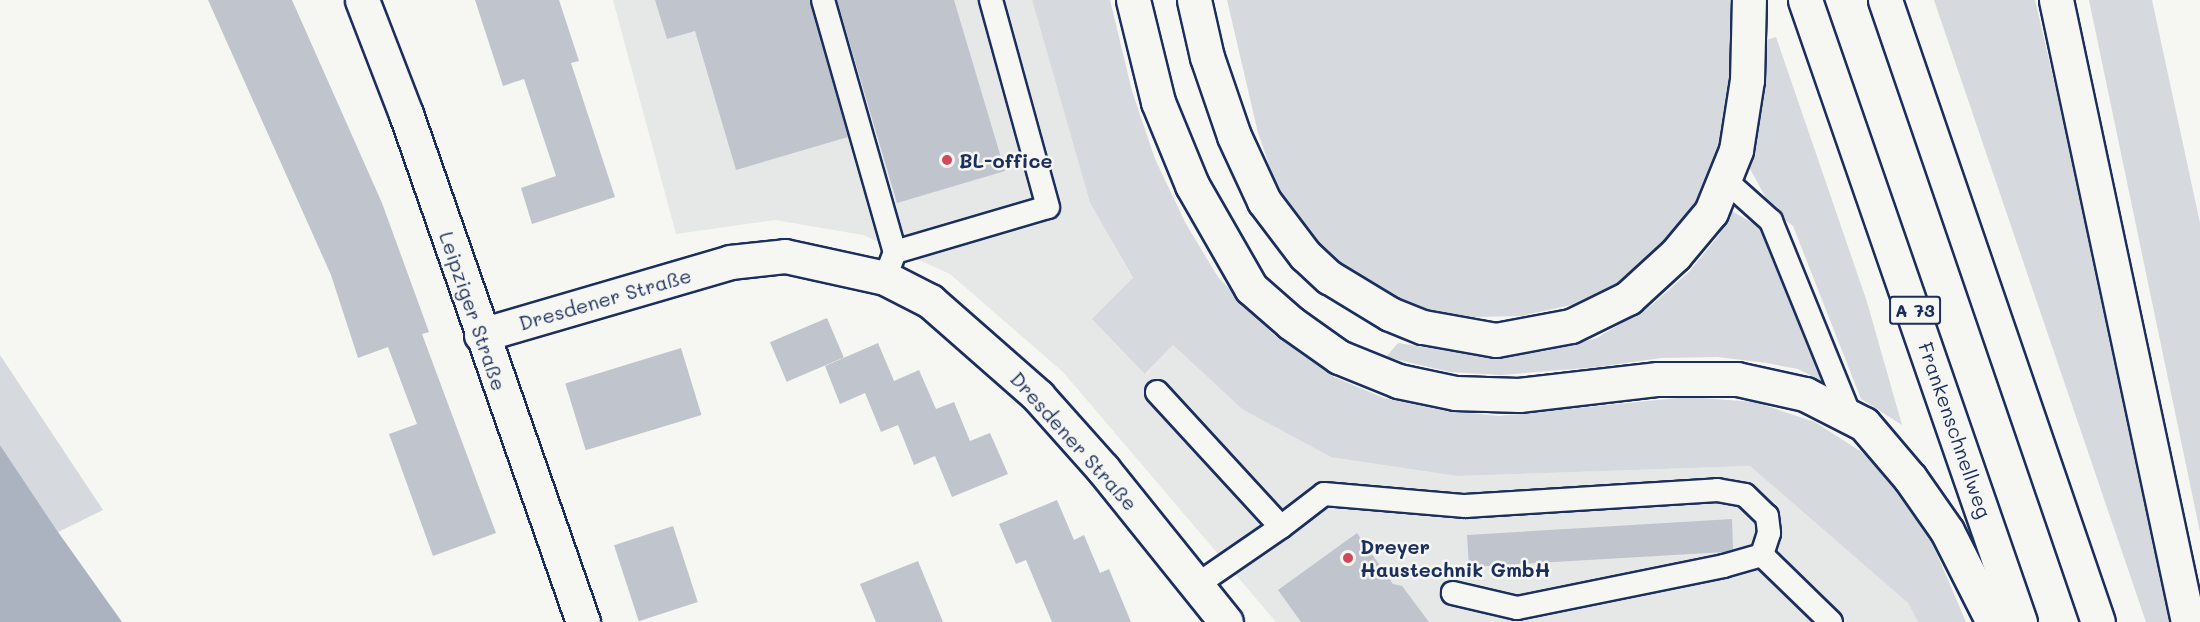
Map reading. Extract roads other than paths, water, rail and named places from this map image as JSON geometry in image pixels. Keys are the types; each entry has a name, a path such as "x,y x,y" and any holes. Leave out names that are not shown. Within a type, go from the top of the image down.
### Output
{"main road":[{"name":"Leipziger Straße","path":"362,0 406,114 481,335 583,622"},
{"path":"1133,0 1158,102 1192,185 1219,238 1251,288 1339,357 1398,381 1455,393 1519,395 1658,379 1737,379 1805,394 1864,424 1947,531 1993,622"},
{"path":"1194,0 1218,93 1264,201 1305,255 1329,277 1359,297 1423,327 1496,340 1571,326 1628,298 1676,255 1711,212 1736,150 1747,80 1749,0"},
{"name":"Frankenschnellweg","path":"1805,0 2020,622"},
{"path":"1885,0 2098,622"},
{"path":"2055,0 2188,622"},
{"name":"Dresdener Straße","path":"481,335 730,262 785,256 890,265 1038,396 1198,584 1226,622"}],"lane":[{"path":"823,0 890,265 1048,207 991,0"},
{"path":"1724,179 1771,221 1851,418"},
{"path":"1157,392 1281,527"},
{"path":"1198,584 1281,527 1324,494 1465,506 1717,490 1745,495 1767,516 1769,532 1762,555"},
{"path":"1453,593 1517,608 1724,566 1762,555"},
{"path":"1762,555 1831,622"}],"place":[{"name":"BL-office","path":"947,160"},
{"name":"Dreyer Haustechnik GmbH","path":"1348,558"}]}
